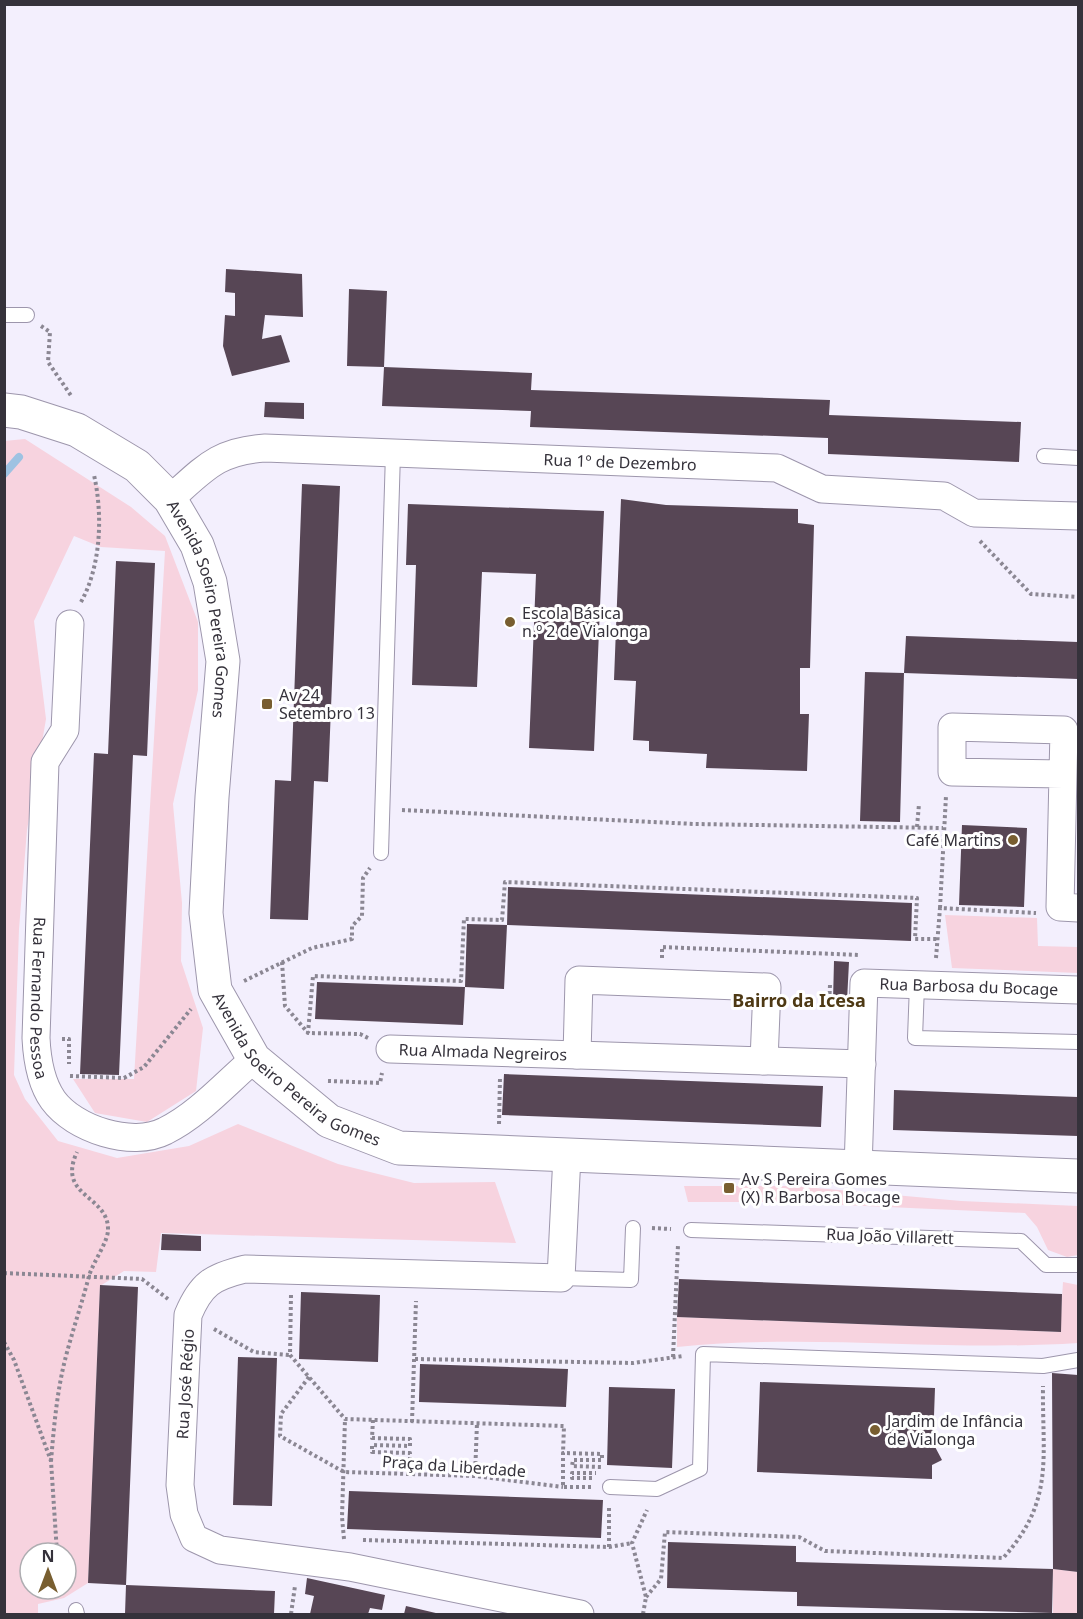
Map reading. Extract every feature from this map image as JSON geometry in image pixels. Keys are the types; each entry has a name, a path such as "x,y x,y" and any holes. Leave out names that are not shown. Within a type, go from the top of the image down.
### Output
{"street":[{"name":"Avenida Soeiro Pereira Gomes","path":"4,410 21,411 77,430 137,466 170,499 197,545 210,582 223,661 212,797 206,913 215,990 254,1059 329,1121 399,1148 858,1169 1078,1176"},
{"name":"Rua 1º de Dezembro","path":"170,499 212,462 238,450 393,453 777,468 822,489 944,496 974,513 1078,516"},
{"name":"Rua Fernando Pessoa","path":"70,624 65,730 45,762 36,1038 38,1064 53,1100 88,1129 133,1138 164,1132 194,1111 254,1059"},
{"path":"1063,774 1060,907 1078,908"},
{"name":"Rua Almada Negreiros","path":"577,1055 579,980 767,987 764,1061"},
{"name":"Rua Barbosa du Bocage","path":"858,1169 864,983 1078,990"},
{"name":"Rua Almada Negreiros","path":"390,1049 861,1064"},
{"path":"561,1278 567,1155"},
{"name":"Rua José Régio","path":"561,1278 245,1269 223,1274 207,1283 195,1297 188,1316 180,1485 184,1514 194,1538 220,1550 350,1566 580,1614"}],"lane":[{"path":"4,315 27,315"},
{"path":"381,854 393,453"},
{"path":"1044,456 1078,458"},
{"path":"917,985 915,1038 1078,1042"},
{"path":"561,1278 632,1280 633,1228"},
{"name":"Rua João Villarett","path":"685,1230 1022,1241 1046,1265 1078,1265"},
{"path":"610,1487 657,1489 700,1468 703,1354 1043,1366 1078,1360"}],"path":[{"path":"50,332 48,362 74,400"},
{"path":"70,624 90,586 99,525 98,495 93,471"},
{"path":"974,536 1031,594 1078,597"},
{"path":"917,827 918,804"},
{"path":"926,958 938,958 944,805"},
{"path":"382,810 695,824 944,828"},
{"path":"36,1038 69,1039 69,1076 124,1078 144,1067 197,1002 215,990 242,982 312,948 351,939 352,926 362,916 363,878 381,854"},
{"path":"308,1033 313,976 461,981 464,919 502,920 505,882 917,898 915,939 939,939"},
{"path":"940,908 1042,913"},
{"path":"661,983 662,947 866,956"},
{"path":"282,962 285,1006 308,1033 360,1034 390,1049 380,1083 328,1081 307,1103"},
{"path":"499,1128 500,1053"},
{"path":"56,1541 51,1461 57,1399 66,1355 89,1276 107,1236 108,1227 105,1218 75,1184 71,1173 72,1163 88,1129"},
{"path":"633,1228 685,1230 674,1357"},
{"path":"291,1270 290,1355 345,1419 342,1517 344,1539 609,1547 632,1543"},
{"path":"4,1273 142,1279 188,1316 254,1352 290,1355"},
{"path":"412,1422 417,1274"},
{"path":"4,1342 14,1360 51,1461"},
{"path":"415,1359 633,1363 703,1354"},
{"path":"646,1597 661,1579 665,1532 799,1537 825,1551 1003,1558 1032,1521 1041,1492 1043,1366"},
{"name":"Praça da Liberdade","path":"309,1377 281,1414 280,1436 344,1472 475,1476 563,1487 584,1487"},
{"path":"345,1419 564,1426 563,1487"},
{"path":"373,1420 372,1438 410,1439 410,1446 372,1445 372,1452 410,1453 410,1474"},
{"path":"475,1476 477,1423"},
{"path":"563,1453 602,1454 602,1460 573,1460 572,1466 601,1467 601,1473 572,1473 572,1478 610,1479 609,1547"},
{"path":"643,1614 646,1597 632,1543 657,1489"}],"shaded area":[{"path":"25,439 131,507 165,536 198,622 198,690 173,804 182,903 181,961 203,1028 196,1091 147,1122 95,1113 73,1079 134,1079 165,551 101,547 74,536 34,621 46,719 27,830 19,929 14,1075 25,1099 58,1141 117,1158 189,1146 238,1124 338,1164 414,1183 495,1182 516,1243 161,1233 156,1272 124,1271 100,1286 88,1583 78,1589 78,1541 18,1541 18,1601 51,1601 38,1604 38,1614 5,1614 4,441"},
{"path":"945,915 1037,918 1038,946 1078,947 1078,973 952,968"},
{"path":"684,1186 794,1186 961,1201 1078,1206 1078,1255 1067,1257 1048,1250 1037,1227 1025,1213 774,1202 688,1202"},
{"path":"1063,1282 1078,1285 1078,1343 978,1345 777,1342 677,1347 677,1317 1060,1332"},
{"path":"1053,1569 1078,1572 1078,1614 1053,1614"}],"building":[{"path":"226,269 302,274 303,317 265,315 262,339 281,335 290,362 232,376 223,346 225,315 235,316 235,293 225,292"},
{"path":"349,289 387,291 384,367 347,366"},
{"path":"384,367 532,373 531,390 830,400 829,415 1021,422 1019,462 828,454 828,438 530,427 531,411 382,406"},
{"path":"265,402 304,403 304,419 264,417"},
{"path":"302,484 340,486 328,782 314,781 308,920 270,919 275,780 291,781"},
{"path":"621,499 666,505 798,509 798,523 814,525 810,668 800,668 800,714 809,714 807,771 706,768 707,754 649,751 649,741 633,740 636,681 614,680"},
{"path":"408,504 604,511 594,751 529,748 536,574 482,572 477,687 412,685 416,565 406,565"},
{"path":"116,561 155,563 147,756 133,755 119,1075 80,1074 94,753 108,754"},
{"path":"906,636 1078,642 1078,679 904,673"},
{"path":"865,672 904,673 900,822 860,821"},
{"path":"962,825 1027,828 1024,907 959,905"},
{"path":"508,887 912,903 911,941 507,925"},
{"path":"467,924 507,925 504,989 465,987"},
{"path":"834,961 849,962 847,1001 833,1001"},
{"path":"317,982 465,987 463,1025 315,1019"},
{"path":"504,1074 823,1086 821,1127 502,1115"},
{"path":"894,1090 1078,1097 1078,1136 893,1130"},
{"path":"162,1234 201,1236 201,1251 161,1250"},
{"path":"679,1279 1062,1294 1061,1332 677,1317"},
{"path":"100,1285 138,1287 126,1585 88,1583"},
{"path":"301,1292 380,1295 378,1362 299,1359"},
{"path":"238,1357 277,1358 272,1506 233,1505"},
{"path":"420,1364 568,1369 566,1407 419,1402"},
{"path":"1052,1373 1078,1375 1078,1572 1053,1569"},
{"path":"760,1382 935,1388 933,1443 942,1460 932,1465 932,1479 757,1472"},
{"path":"609,1387 675,1389 672,1468 607,1465"},
{"path":"349,1491 603,1500 601,1538 347,1529"},
{"path":"668,1542 796,1546 796,1562 1053,1569 1052,1613 797,1606 797,1592 667,1588"},
{"path":"307,1578 385,1595 382,1610 370,1608 368,1614 310,1614 314,1596 305,1594"},
{"path":"126,1585 275,1591 274,1614 125,1614"},
{"path":"406,1606 440,1614 404,1614"}],"waterway":[{"path":"4,474 19,457"}],"place":[{"name":"Escola Básica n.º 2 de Vialonga","path":"510,622"},
{"name":"Av 24 Setembro 13","path":"267,704"},
{"name":"Café Martins","path":"1013,840"},
{"name":"Av S Pereira Gomes (X) R Barbosa Bocage","path":"729,1188"},
{"name":"Jardim de Infância de Vialonga","path":"875,1430"}],"district":[{"name":"Bairro da Icesa","path":"799,1000"}]}
